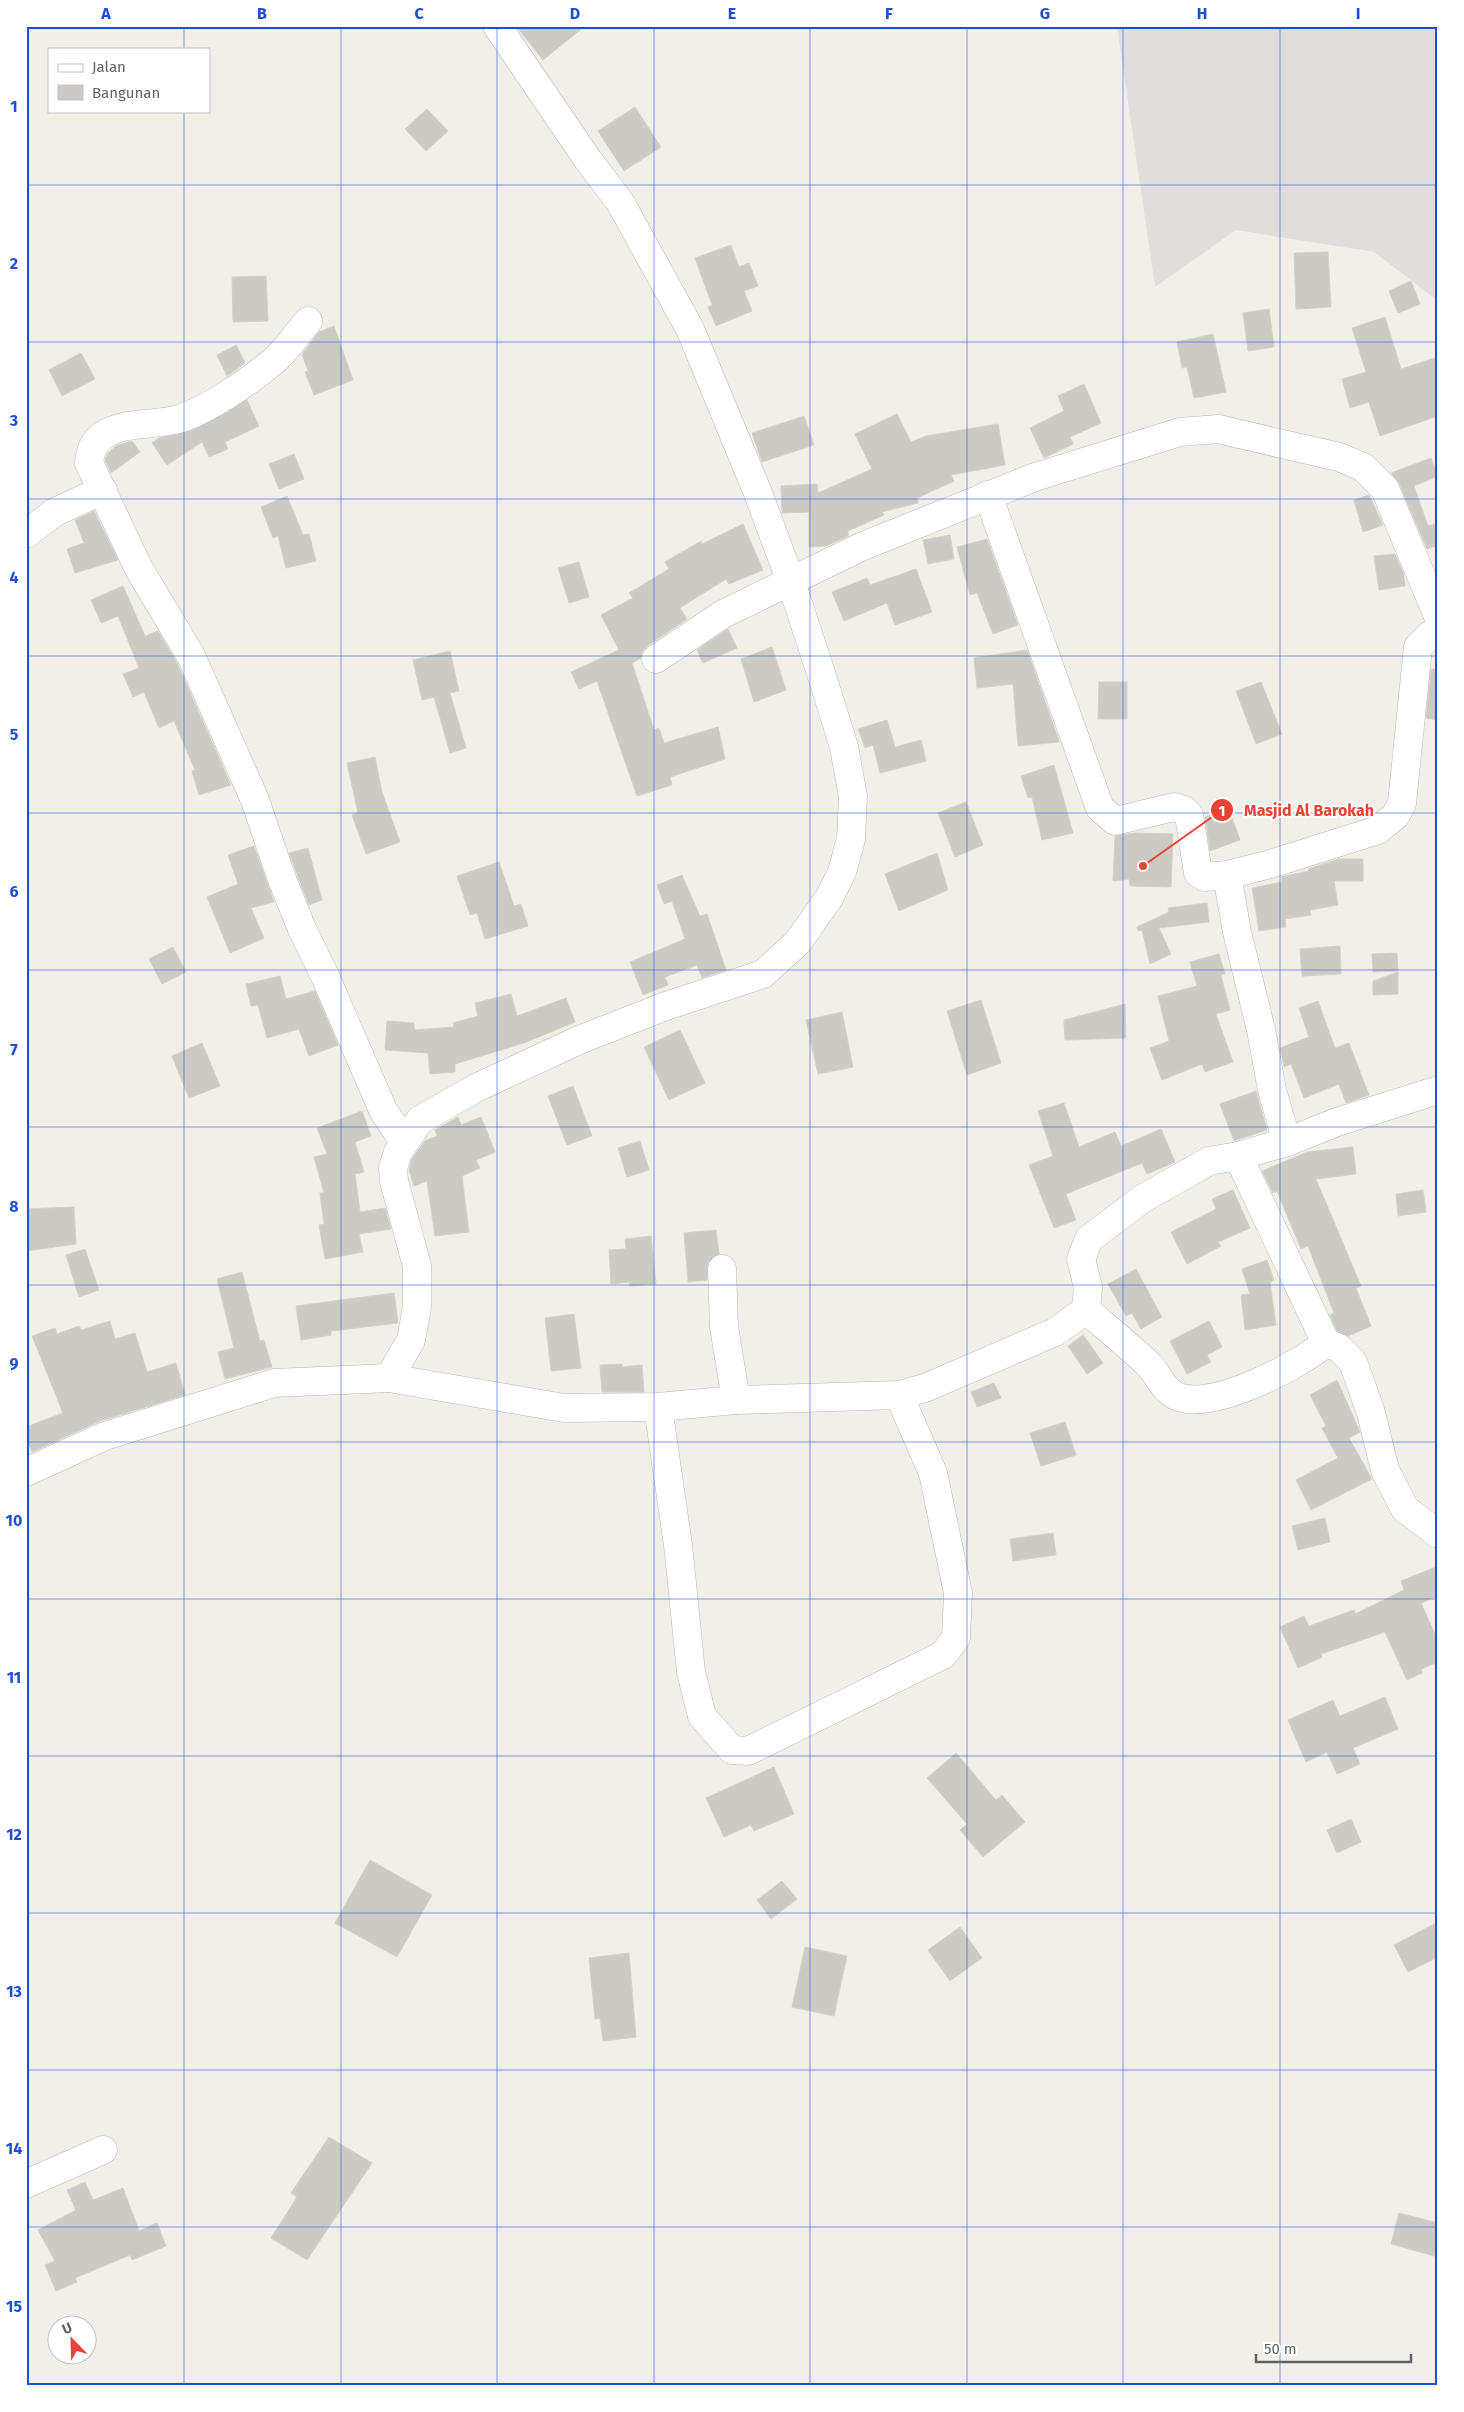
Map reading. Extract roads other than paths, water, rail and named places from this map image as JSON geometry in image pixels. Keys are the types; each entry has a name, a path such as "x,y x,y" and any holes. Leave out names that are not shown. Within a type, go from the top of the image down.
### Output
{"street":[{"path":"389,1378 412,1340 417,1307 417,1266 394,1181 393,1168 404,1142 420,1120 476,1088 579,1040 666,1006 763,974 798,942 815,920 842,872 851,839 853,796 844,747 791,582 758,493 690,329 620,202 583,152 497,26"},
{"path":"308,321 277,358 224,396 176,420 125,427 107,433 96,441 90,452 89,463 139,569 194,665 255,800 280,874 302,929 325,976 383,1110 404,1142"},
{"path":"656,658 724,614 863,546 988,495 1035,477 1180,432 1218,429 1339,457 1362,468 1385,489 1438,616"},
{"path":"26,534 55,512 103,490"},
{"path":"988,495 1100,808 1115,821 1174,807 1184,810 1189,816 1198,873 1206,876 1227,875 1274,863 1378,830 1396,815 1402,803 1418,647 1430,635 1438,632"},
{"path":"1227,875 1237,932 1268,1064 1272,1090 1287,1142"},
{"path":"26,1472 105,1436 274,1383 389,1378 564,1408 658,1407 736,1400 899,1395 924,1388 1056,1332 1086,1310 1088,1287 1081,1259 1089,1239 1142,1198 1210,1161 1238,1156 1287,1142 1337,1122 1438,1090"},
{"path":"1238,1156 1326,1344 1339,1348 1353,1362 1371,1413 1386,1470 1405,1509 1438,1534"},
{"path":"722,1269 724,1327 736,1400"},
{"path":"1086,1310 1151,1366 1170,1393 1198,1401 1236,1392 1312,1354 1326,1344"},
{"path":"658,1407 678,1545 691,1672 702,1716 732,1750 748,1751 943,1655 956,1638 958,1593 933,1473 899,1395"},
{"path":"26,2184 103,2150"}],"place":[{"name":"Masjid Al Barokah","path":"1143,866"}]}
